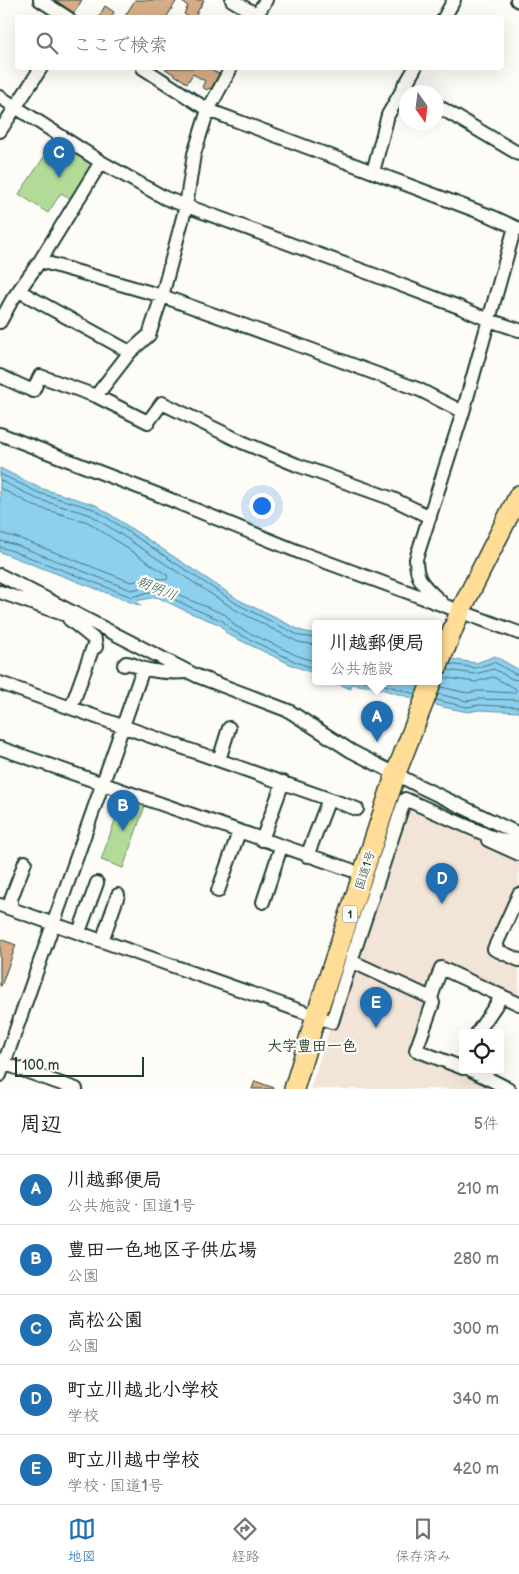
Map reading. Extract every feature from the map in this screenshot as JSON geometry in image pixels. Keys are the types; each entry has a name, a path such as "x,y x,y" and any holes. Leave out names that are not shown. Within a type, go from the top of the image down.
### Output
{"highway":[{"path":"442,654 454,616 513,521 519,495"},
{"name":"国道1号","path":"294,1089 396,773 430,685"}],"street":[{"path":"40,0 63,15"},
{"path":"232,0 254,15"},
{"path":"257,15 266,0"},
{"path":"446,15 454,0"},
{"path":"0,131 40,70"},
{"path":"146,70 208,110 493,217 517,228 463,412 416,559 416,574 454,616"},
{"path":"96,396 130,352 149,335 162,296 186,206 194,154 208,110 230,70"},
{"path":"404,85 414,70"},
{"path":"373,172 388,115 399,94"},
{"path":"0,97 101,162 157,194 519,330"},
{"path":"444,110 519,154"},
{"path":"0,322 12,300 40,261 101,162"},
{"path":"40,261 162,296 420,390 463,412"},
{"path":"19,291 130,352"},
{"path":"0,376 33,391 40,376 96,396 148,422 162,403 288,462 393,499 430,517"},
{"path":"0,434 159,495 299,552 400,588 454,616 519,633"},
{"path":"0,575 71,614 189,672 289,711 351,751 519,834"},
{"path":"0,592 71,614"},
{"path":"71,614 69,618 94,640 95,647 71,708"},
{"path":"124,665 130,663 143,669 178,673 189,672"},
{"path":"76,1089 1,1067 143,669"},
{"path":"0,683 357,809"},
{"path":"220,760 229,728"},
{"path":"0,748 351,870"},
{"path":"262,840 283,782"},
{"path":"307,856 329,799"},
{"path":"25,862 11,899 6,906 332,1022 376,879 405,799 489,836 519,845"},
{"path":"449,800 453,808 489,836 488,840 519,854"},
{"path":"218,891 239,832"},
{"path":"263,902 281,847"},
{"path":"79,932 96,884"},
{"path":"519,894 494,949 519,960"},
{"path":"102,941 118,895"},
{"path":"351,961 431,998"},
{"path":"459,1066 416,1050 433,1003 431,998 441,968 519,1004"},
{"path":"480,1029 502,996"},
{"path":"479,1074 509,1089"}],"shaded area":[{"path":"406,802 519,855 519,887 491,950 519,963 519,1001 437,963 426,993 355,960"},
{"path":"354,969 428,1002 411,1051 459,1070 459,1074 469,1074 501,1089 310,1089 329,1031 334,1025"}],"green space":[{"path":"58,136 98,163 73,200 61,193 48,213 19,194"},
{"path":"124,795 146,803 123,868 101,860"}],"water":[{"name":"朝明川","path":"0,468 40,488 96,505 239,600 302,631 312,633 312,673 227,634 221,625 157,597 135,601 141,606 0,552"},
{"path":"495,656 519,670 519,712 479,710 468,712 443,707 374,687 359,685 442,685 442,658 476,663"},
{"path":"341,685 351,685 351,689"}],"building":[{"path":"55,0 82,0 74,13"},
{"path":"135,0 177,0 168,15 126,15"},
{"path":"179,0 204,0 196,15 184,14 188,6"},
{"path":"105,6 114,12 112,15 100,15"},
{"path":"167,70 212,70 219,74 211,89 207,90 202,87 205,81 193,74 187,83"},
{"path":"0,939 16,945 1,986 0,986"},
{"path":"255,1081 274,1088 274,1089 252,1089"}],"place":[{"name":"高松公園","path":"59,178"},
{"name":"川越郵便局","path":"377,742"},
{"name":"豊田一色地区子供広場","path":"123,831"},
{"name":"町立川越北小学校","path":"442,904"},
{"name":"町立川越中学校","path":"376,1028"}],"district":[{"name":"大字豊田一色","path":"312,1046"}]}
